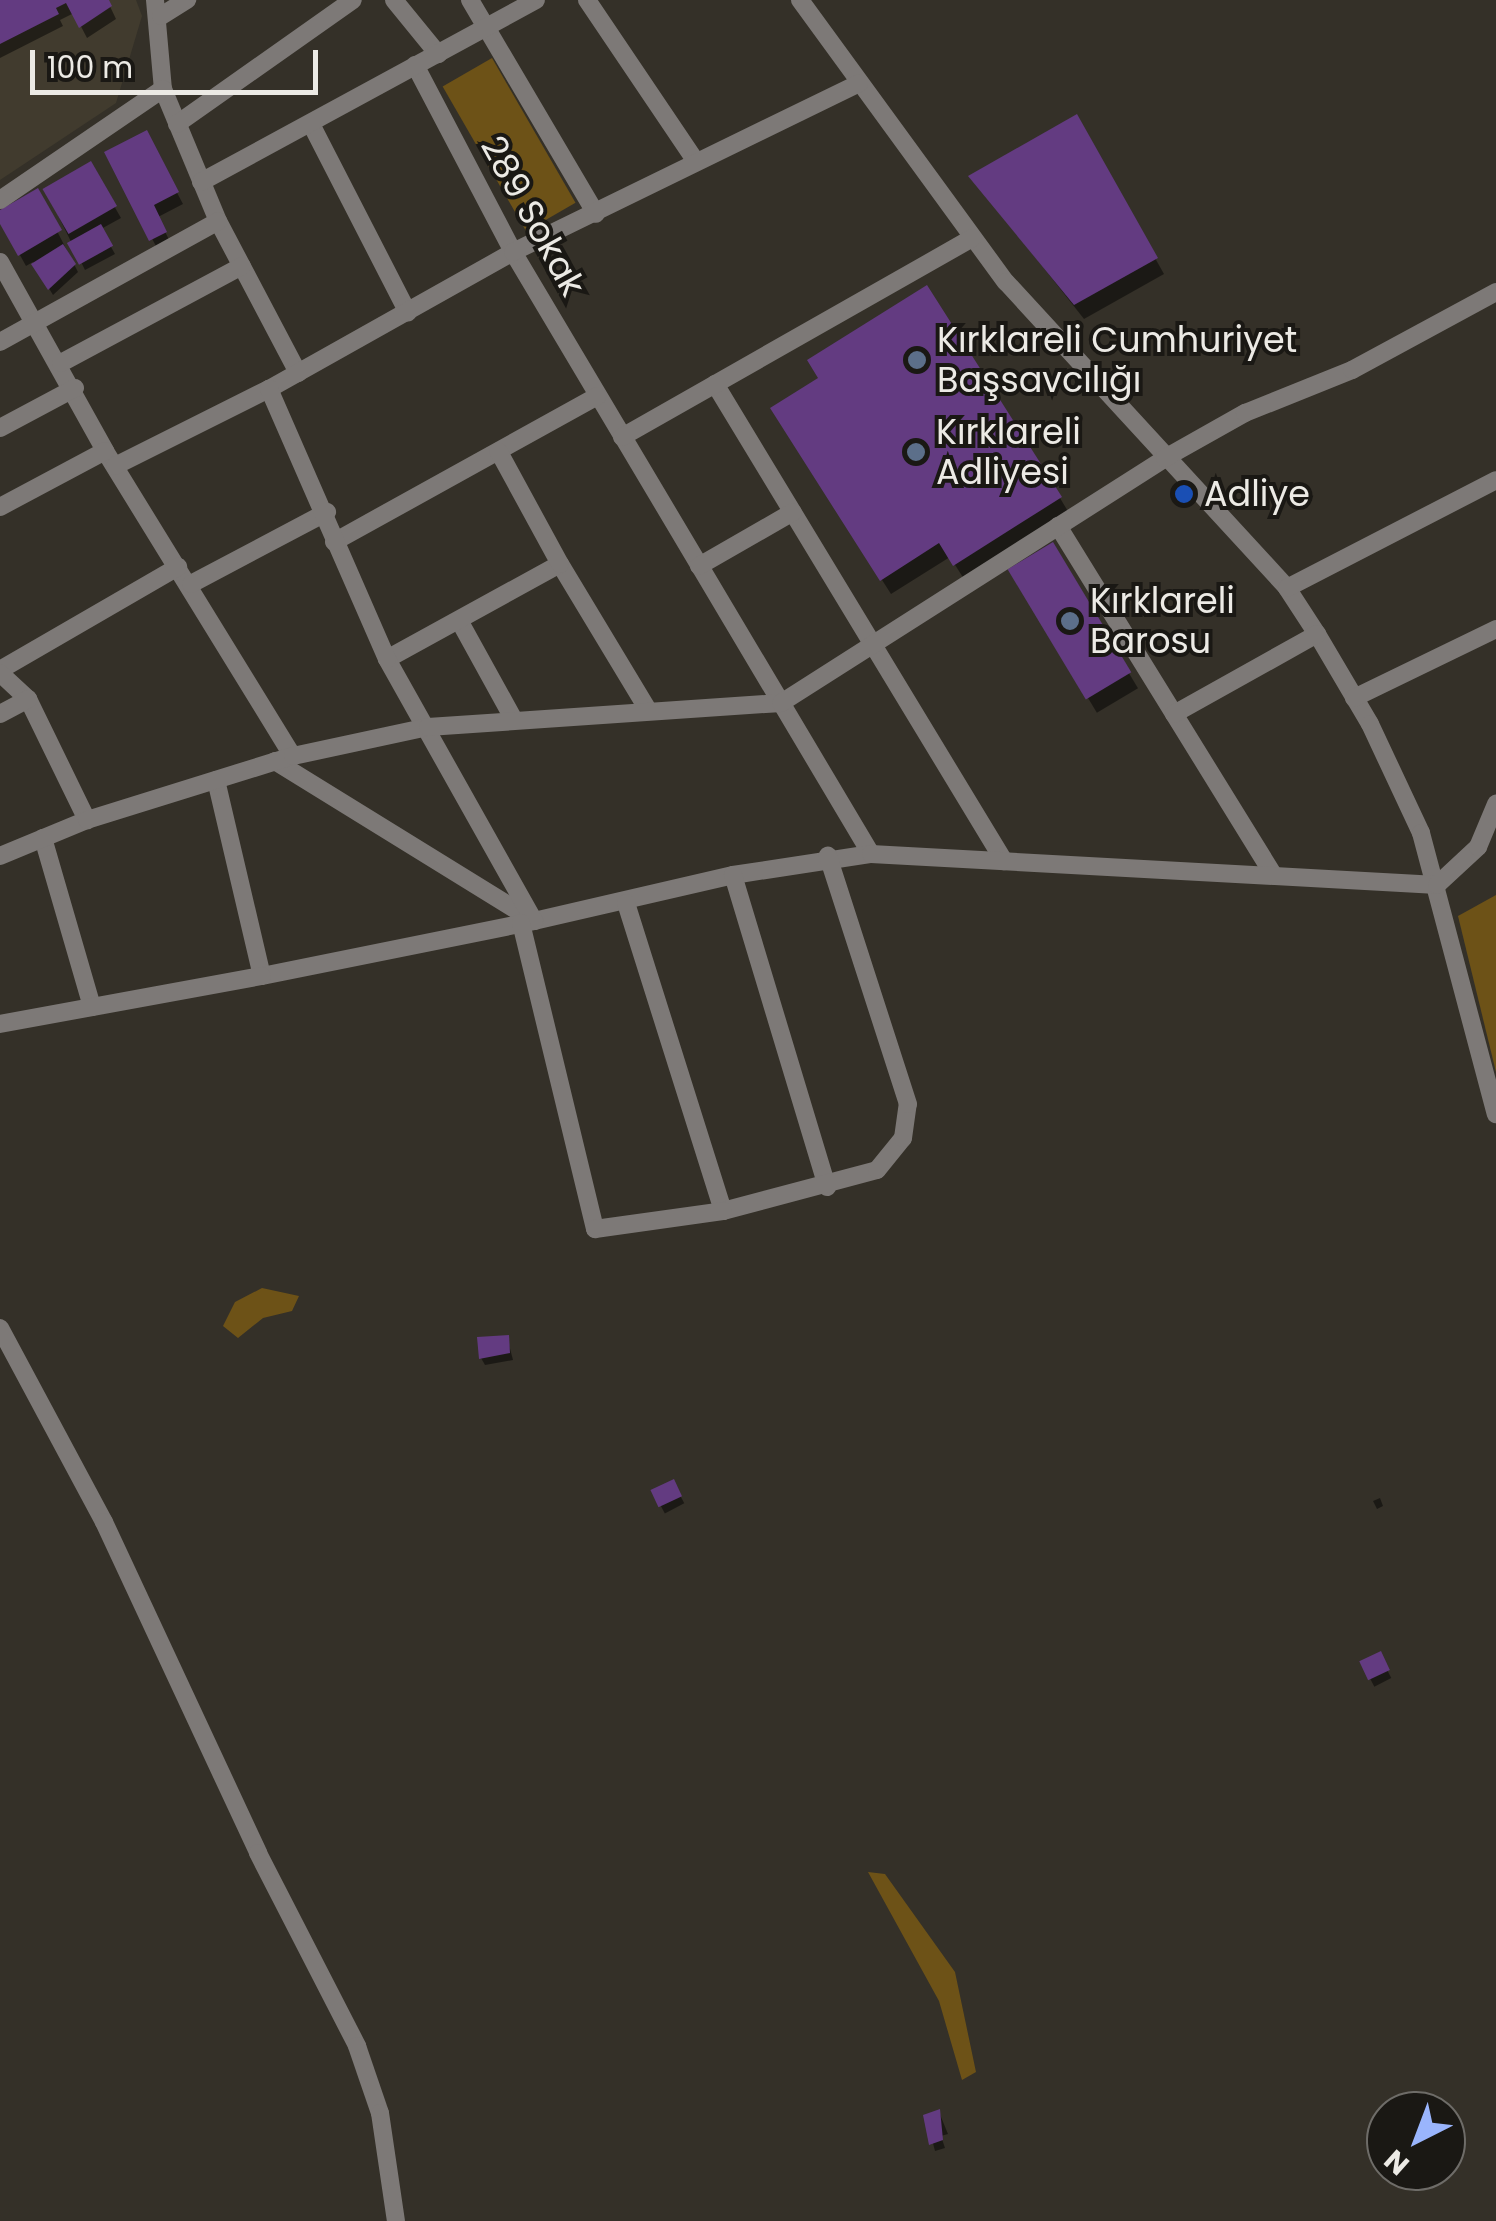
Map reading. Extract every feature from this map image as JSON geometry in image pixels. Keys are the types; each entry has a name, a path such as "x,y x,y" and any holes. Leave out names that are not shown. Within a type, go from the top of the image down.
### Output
{"street":[{"path":"188,0 158,8 163,89 218,221 298,373"},
{"path":"177,124 352,0"},
{"path":"394,0 438,54"},
{"path":"470,0 596,214"},
{"path":"201,182 489,29 536,0"},
{"path":"588,0 695,160"},
{"path":"800,0 972,238 1068,355 1287,588 1317,634 1395,773 1436,885 1496,1114"},
{"name":"289 Sokak","path":"415,65 513,252 871,854"},
{"path":"0,506 270,390 513,252 859,83"},
{"path":"0,200 163,89"},
{"path":"311,124 408,313"},
{"path":"0,342 218,221"},
{"path":"622,437 972,238"},
{"path":"0,262 76,388 110,458 191,584 284,758 528,922"},
{"path":"61,362 242,266"},
{"path":"0,856 87,820 284,758 428,727 781,702 1164,458 1272,400 1352,370 1496,292"},
{"path":"715,384 1004,862"},
{"path":"0,428 76,388"},
{"path":"270,390 327,512 334,542 387,659 428,727 528,922 595,1229 723,1211 827,1187 877,1170 904,1138 908,1104 828,856"},
{"path":"334,542 597,396"},
{"path":"499,452 560,564 648,710"},
{"path":"1287,588 1496,480"},
{"path":"191,584 327,512"},
{"path":"699,566 793,512"},
{"path":"1058,526 1274,876"},
{"path":"387,659 560,564"},
{"path":"87,820 28,700 0,672 178,566"},
{"path":"460,622 513,718"},
{"path":"1354,698 1496,629"},
{"path":"1174,714 1317,634"},
{"path":"0,714 28,700"},
{"path":"216,780 262,976"},
{"path":"0,1024 626,903 732,874 828,856 871,854 1436,885 1478,847 1496,804"},
{"path":"43,838 92,1007"},
{"path":"732,874 827,1187"},
{"path":"626,903 723,1211"},
{"path":"0,1328 104,1522 258,1853 357,2046 380,2113 396,2221"}],"shaded area":[{"path":"0,0 136,0 142,16 116,103 0,180"},
{"path":"492,58 576,203 526,231 443,86"},
{"path":"1496,895 1496,1072 1458,916"},
{"path":"262,1288 299,1296 292,1311 263,1318 238,1338 223,1326 235,1302"},
{"path":"868,1872 885,1874 955,1972 976,2072 962,2080 939,2001"}],"building":[{"path":"0,0 109,0 112,6 79,28 66,3 56,8 59,14 0,44"},
{"path":"1077,114 1158,258 1074,305 968,176"},
{"path":"147,130 179,192 154,205 167,232 149,241 104,152"},
{"path":"91,161 117,206 69,234 43,189"},
{"path":"38,188 62,230 18,256 0,224 0,210"},
{"path":"101,224 113,246 79,265 67,243"},
{"path":"63,244 76,264 48,290 31,264"},
{"name":"Kırklareli Adliyesi","path":"927,285 1062,497 953,566 939,543 880,581 770,408 818,378 807,360"},
{"name":"Kırklareli Barosu","path":"1053,542 1131,672 1086,700 1008,569"},
{"path":"509,1335 510,1353 479,1359 477,1337"},
{"path":"674,1479 682,1496 658,1507 650,1490"},
{"path":"1381,1651 1390,1670 1368,1680 1359,1661"},
{"path":"940,2109 943,2140 929,2145 923,2115"}],"place":[{"name":"Kırklareli Cumhuriyet Başsavcılığı","path":"917,360"},
{"name":"Kırklareli Adliyesi","path":"916,452"},
{"name":"Adliye","path":"1184,494"},
{"name":"Kırklareli Barosu","path":"1070,621"}]}
